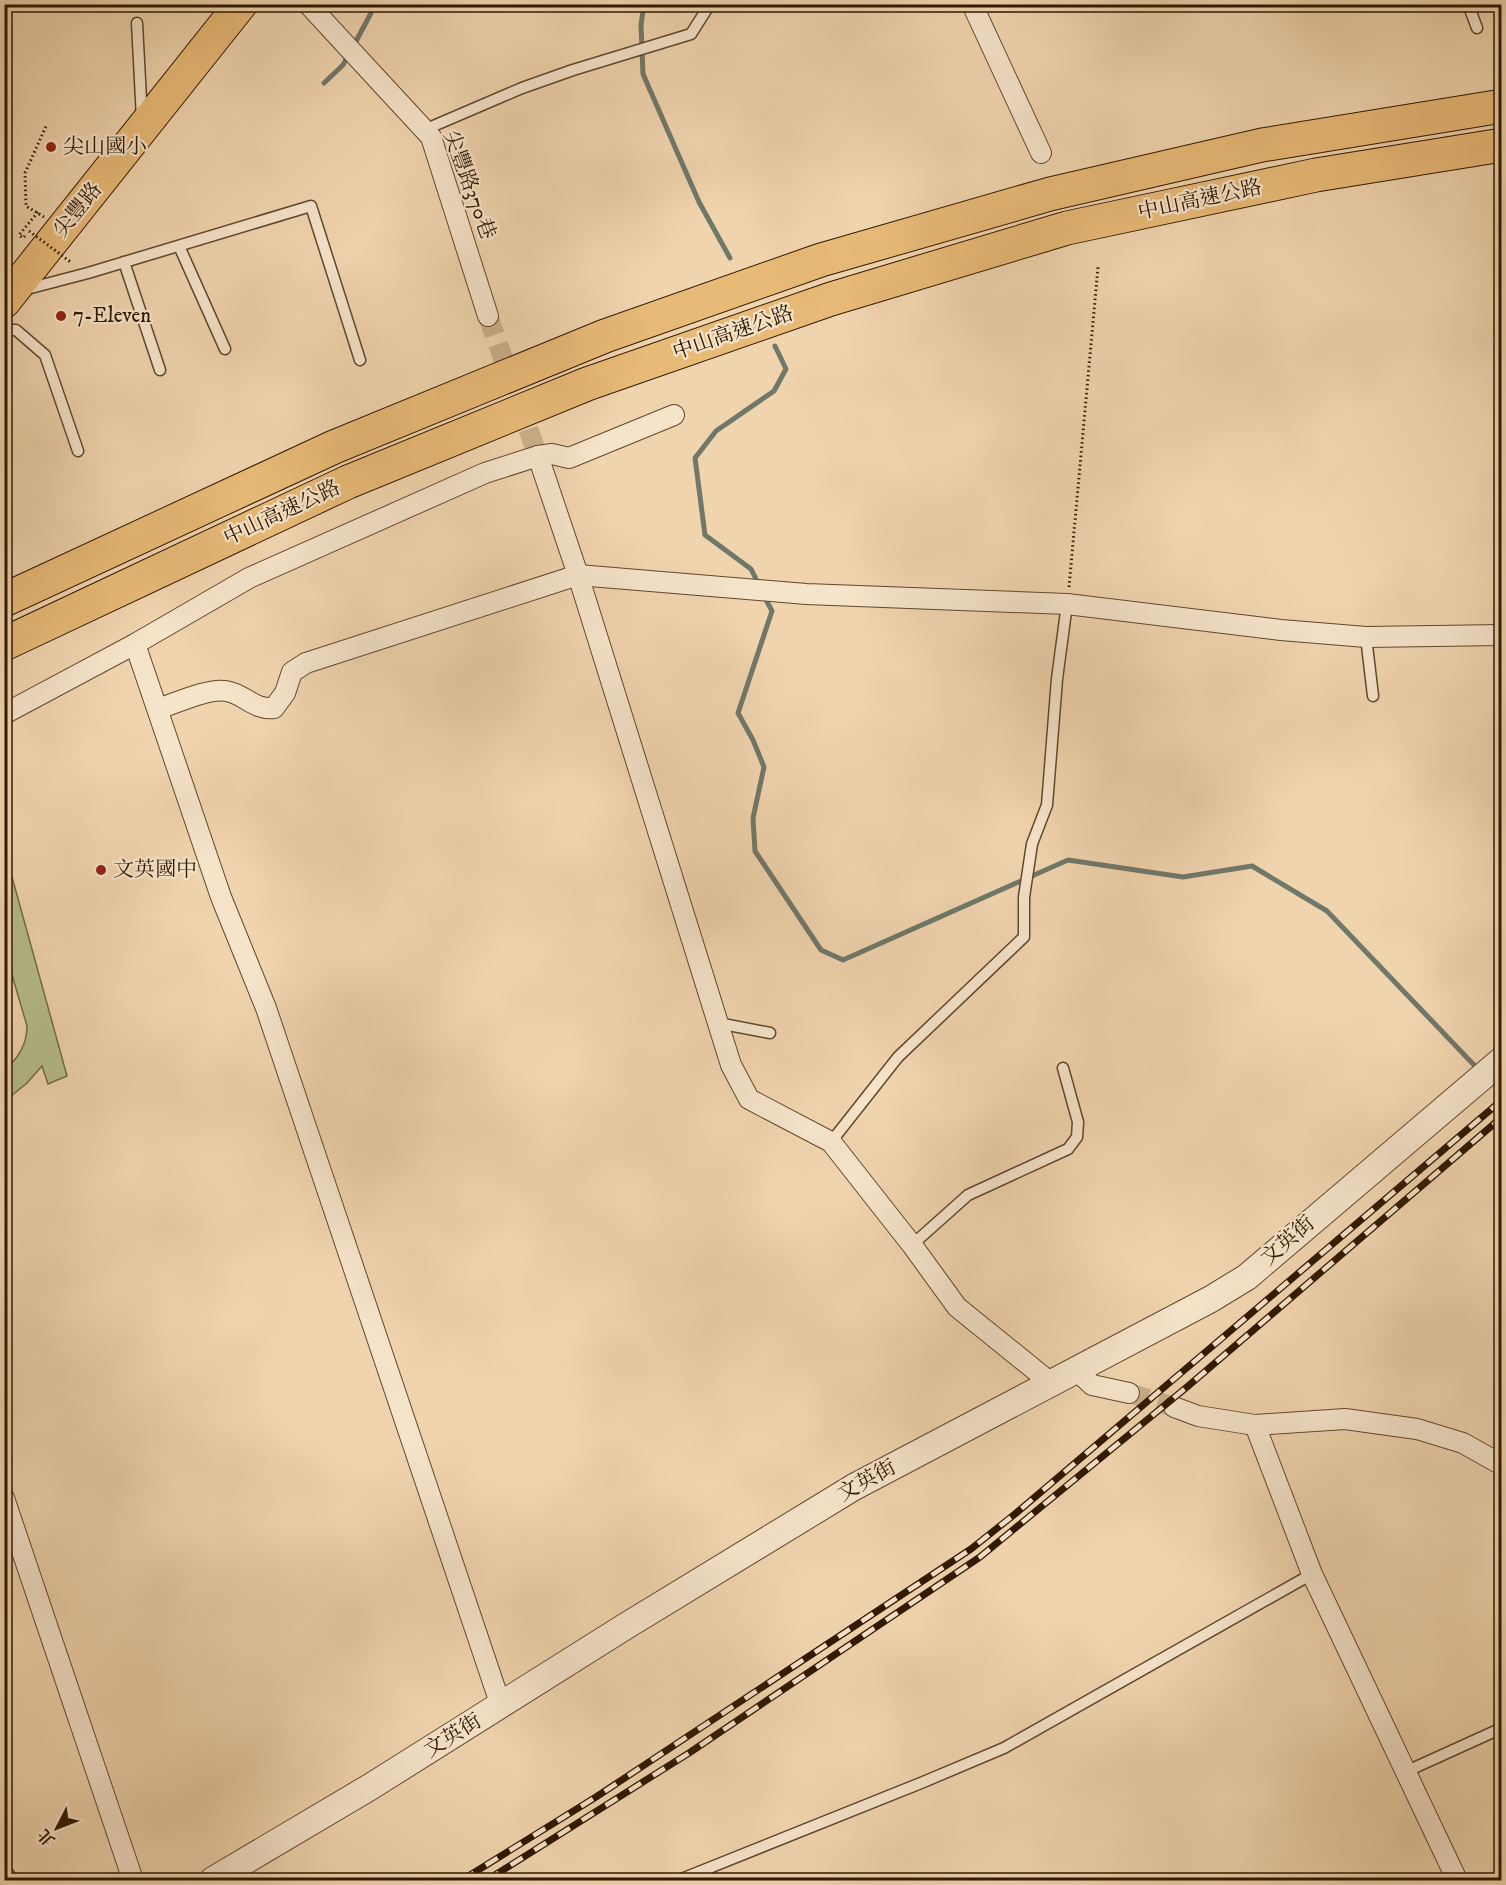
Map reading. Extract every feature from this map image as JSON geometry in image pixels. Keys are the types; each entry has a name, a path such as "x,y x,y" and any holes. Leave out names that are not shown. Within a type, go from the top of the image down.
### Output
{"highway":[{"name":"中山高速公路","path":"4,600 334,447 605,336 821,260 1050,194 1262,145 1502,106"},
{"name":"中山高速公路","path":"4,644 348,482 587,384 831,299 1067,228 1316,175 1502,146"}],"main road":[{"name":"尖豐路","path":"9,297 51,221 142,130 241,4"}],"street":[{"name":"尖豐路370巷","path":"308,4 431,137 488,316"},
{"path":"972,4 1041,153"},
{"path":"4,714 135,644 249,578 485,473 538,456 552,454 569,458 674,415"},
{"path":"538,456 578,575 731,1065 748,1099 831,1142 912,1245 957,1307 1051,1383"},
{"path":"158,709 213,691 228,691 263,709 274,708 285,693 292,672 306,663 578,575 762,590 1067,603 1281,630 1366,637 1502,635"},
{"path":"135,644 221,897 266,1008 501,1706"},
{"name":"文英街","path":"213,1881 854,1487 1211,1299 1247,1277 1502,1060"},
{"path":"1075,1370 1092,1385 1129,1393"},
{"path":"1174,1407 1198,1416 1256,1425 1345,1419 1417,1429 1463,1443 1502,1465"},
{"path":"1256,1425 1312,1574 1457,1881"},
{"path":"4,1498 133,1881"}],"lane":[{"path":"424,130 522,88 691,34 710,4"},
{"path":"1468,4 1476,28"},
{"path":"137,23 142,130"},
{"path":"9,297 311,206 360,360"},
{"path":"179,246 225,349"},
{"path":"124,262 160,370"},
{"path":"4,330 16,330 45,355 78,451"},
{"path":"831,1142 898,1058 1024,937 1025,887 1032,844 1047,805 1057,679 1067,603"},
{"path":"1366,637 1373,696"},
{"path":"718,1023 770,1033"},
{"path":"912,1245 968,1195 1068,1149 1077,1137 1077,1122 1063,1068"},
{"path":"679,1881 1004,1748 1312,1574"},
{"path":"1405,1772 1502,1728"}],"path":[{"path":"47,124 25,173 26,206 51,221"},
{"path":"51,221 20,235 23,238 28,231 72,263"},
{"path":"1067,603 1098,267"}],"green space":[{"path":"4,848 67,1076 48,1084 42,1066 27,1083 5,1101 5,1070 21,1051 27,1026 5,951"}],"waterway":[{"path":"353,47 371,13 373,4"},
{"path":"644,4 641,25 643,74 699,202 730,258"},
{"path":"324,83 343,65 348,55"},
{"path":"759,585 751,569 705,535 695,458 716,431 774,391 786,369 775,346"},
{"path":"764,596 772,611 738,713 753,740 764,767 753,818 755,851 821,950 843,960 1068,860 1183,877 1252,866 1327,911 1474,1065"}],"tunnel":[{"path":"488,316 538,456"},
{"path":"1129,1393 1174,1407"}],"railway":[{"path":"462,1880 596,1797 971,1549 1502,1100"},
{"path":"487,1880 689,1753 980,1557 1187,1387 1502,1117"}],"place":[{"name":"尖山國小","path":"51,147"},
{"name":"7-Eleven","path":"61,316"},
{"name":"文英國中","path":"101,870"}]}
